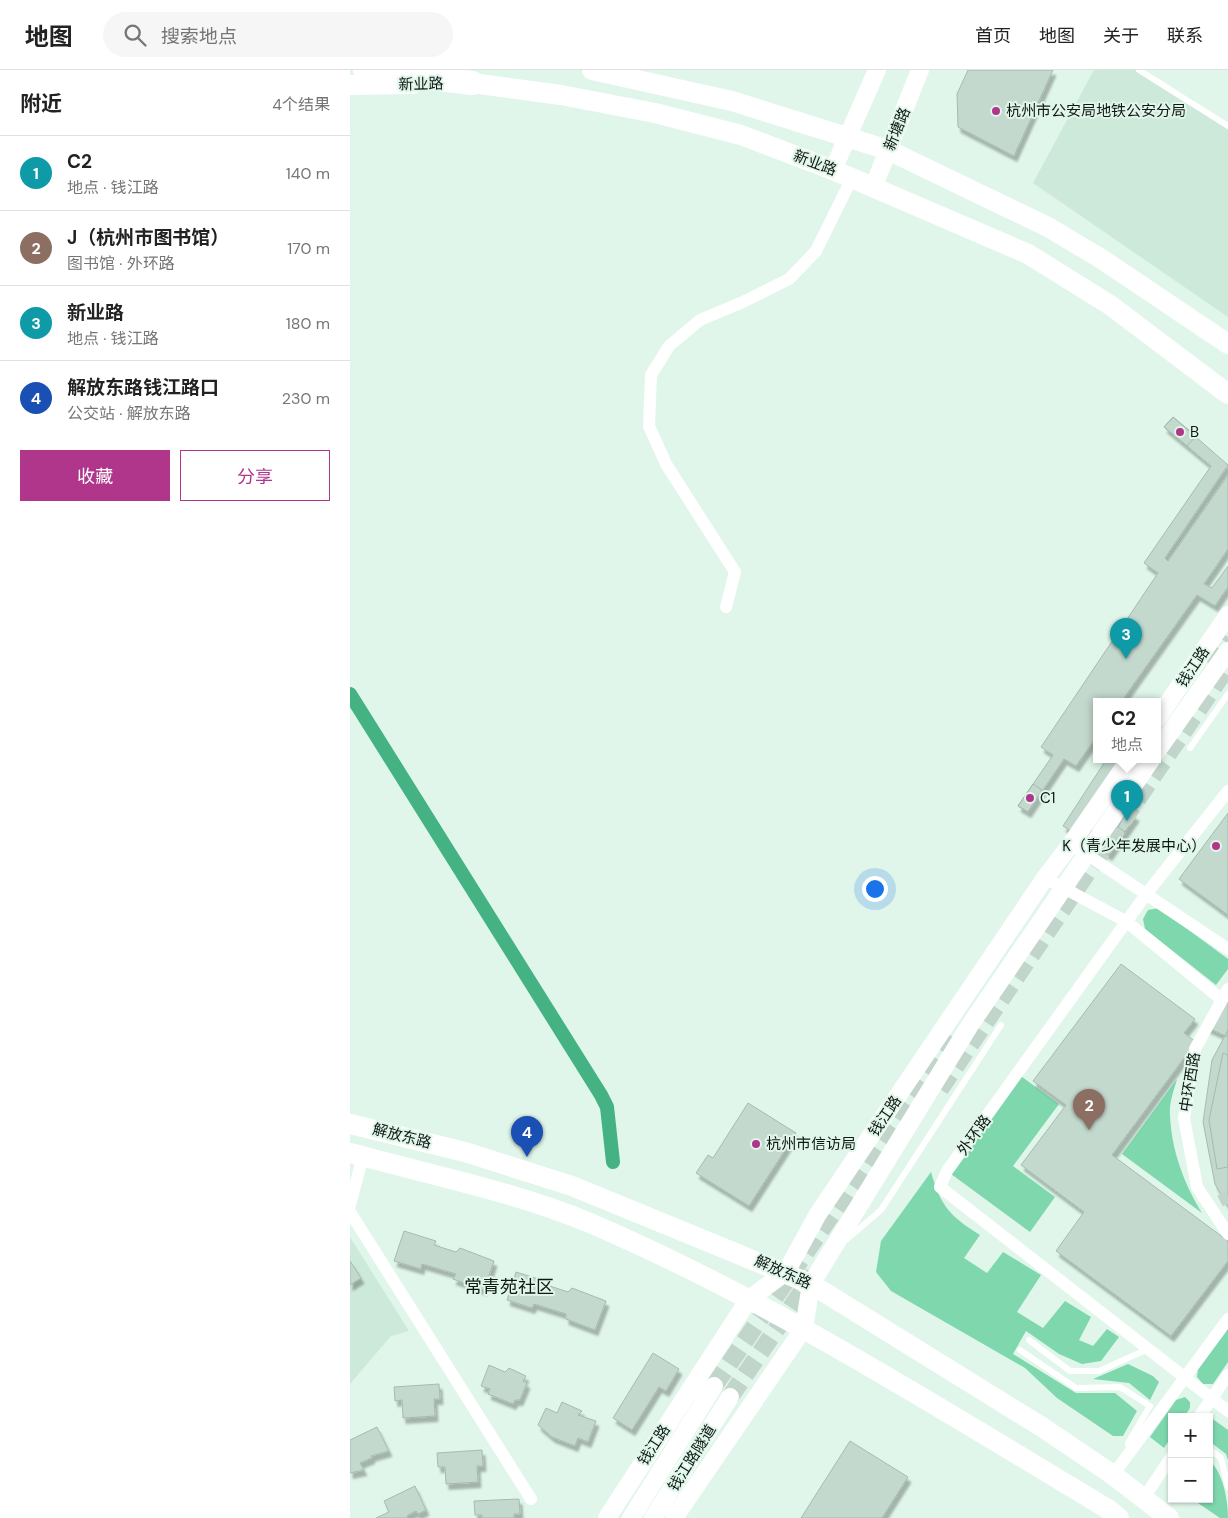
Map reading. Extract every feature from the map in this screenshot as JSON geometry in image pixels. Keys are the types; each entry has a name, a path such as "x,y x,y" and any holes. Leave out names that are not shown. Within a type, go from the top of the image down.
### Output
{"highway":[{"path":"365,70 472,83"}],"main road":[{"path":"592,70 732,101 888,150 1048,227 1100,258 1228,344"},
{"path":"833,170 877,70"},
{"name":"新塘路","path":"874,188 920,70"},
{"name":"新业路","path":"350,85 472,83 560,95 655,113 741,135 833,170 1028,254 1110,305 1228,394"},
{"name":"钱江路","path":"1161,713 1228,615"},
{"name":"钱江路","path":"1161,745 1228,651"},
{"name":"钱江路","path":"607,1518 749,1299 786,1272 818,1214 1045,878 1127,763"},
{"name":"钱江路","path":"674,1518 804,1328 811,1284 970,1025 1149,763"},
{"name":"解放东路","path":"350,1124 465,1152 572,1186 786,1272 811,1284 1042,1427 1113,1475 1169,1518"},
{"name":"解放东路","path":"356,1155 497,1192 588,1223 749,1299 804,1328 1110,1515"},
{"name":"钱江路隧道","path":"630,1518 714,1386"},
{"name":"钱江路隧道","path":"653,1518 730,1397"}],"street":[{"path":"726,607 735,572 666,464 649,426 651,375 669,346 700,320 743,302 789,279 816,251 852,178"},
{"name":"外环路","path":"1228,791 1147,894 947,1171 940,1187 1228,1411"},
{"path":"1071,844 1228,949"},
{"path":"1045,878 1127,922 1224,994"},
{"name":"中环西路","path":"1224,994 1195,1049 1184,1118 1197,1187 1215,1204 1228,1234"},
{"path":"350,1205 356,1155"},
{"path":"350,1212 531,1499"},
{"path":"1113,1475 1228,1319"},
{"path":"1202,1413 1228,1375"},
{"path":"1144,1499 1168,1466"}],"lane":[{"path":"1139,70 1228,126"},
{"path":"1190,748 1228,694"},
{"path":"828,1256 880,1210 1000,1025"},
{"path":"1029,1340 1070,1371 1099,1371 1148,1349"},
{"path":"1020,1350 1076,1388 1120,1387 1150,1406 1128,1443 1129,1454"},
{"path":"1213,1452 1221,1458 1228,1487"}],"shaded area":[{"path":"1094,70 1139,70 1186,96 1228,125 1228,317 1033,183"},
{"path":"350,1237 409,1331 391,1336 350,1384"}],"green space":[{"path":"1159,908 1228,959 1228,969 1216,985 1145,929 1143,919 1148,910"},
{"path":"1018,1074 1059,1104 1013,1166 1055,1197 1030,1232 947,1171"},
{"path":"1177,1079 1170,1110 1173,1140 1184,1178 1202,1213 1122,1154"},
{"path":"931,1172 939,1194 948,1210 980,1235 964,1258 987,1273 1003,1252 1041,1275 1017,1312 1043,1328 1065,1301 1091,1317 1079,1340 1093,1346 1107,1329 1119,1337 1101,1361 1082,1364 1059,1354 1026,1331 1013,1354 1076,1393 1115,1393 1137,1411 1123,1436 1113,1436 1057,1398 1025,1368 891,1291 876,1272 881,1241"},
{"path":"1228,1328 1228,1362 1213,1384 1203,1384 1197,1377 1198,1369"},
{"path":"1128,1364 1153,1376 1159,1382 1150,1400 1129,1383 1093,1379"},
{"path":"1185,1397 1190,1402 1190,1408 1187,1413 1168,1413 1168,1442 1164,1448 1150,1437 1176,1400"},
{"path":"1213,1419 1228,1430 1228,1460 1226,1454 1213,1444"},
{"path":"1213,1464 1224,1487 1227,1503 1228,1518 1220,1518 1198,1503 1213,1503"}],"building":[{"name":"杭州市公安局地铁公安分局","path":"968,70 1053,70 1014,156 958,127 957,94"},
{"path":"1173,417 1228,465 1165,558 1168,561 1228,475 1228,549 1204,584 1212,588 1228,566 1228,587 1215,606 1197,595 1124,698 1093,698 1093,742 1076,766 1064,759 1028,812 1018,806 1053,755 1041,747 1158,573 1144,563 1211,466 1164,427"},
{"name":"B","path":"1173,417 1196,436 1187,446 1164,427"},
{"path":"1104,763 1120,763 1081,824 1108,841 1128,811 1136,816 1109,855 1063,826"},
{"name":"C1","path":"1033,784 1042,790 1028,812 1018,806"},
{"path":"1128,811 1136,816 1125,832 1118,827"},
{"name":"K（青少年发展中心）","path":"1228,813 1228,915 1179,879"},
{"path":"1121,964 1195,1019 1184,1033 1196,1042 1112,1155 1228,1241 1228,1261 1171,1336 1056,1251 1084,1212 1021,1165 1066,1105 1033,1081"},
{"path":"1228,989 1228,1037 1206,1027"},
{"path":"1228,1030 1228,1207 1215,1184 1203,1122 1212,1060"},
{"path":"1223,1053 1228,1055 1228,1167 1217,1169 1209,1120"},
{"name":"杭州市信访局","path":"748,1103 796,1133 749,1206 696,1173 708,1155 713,1158"},
{"path":"404,1231 436,1241 434,1245 456,1252 460,1248 494,1261 484,1290 453,1279 456,1274 422,1264 421,1269 394,1261"},
{"path":"350,1261 361,1278 350,1285"},
{"path":"516,1272 548,1282 547,1285 568,1292 572,1288 606,1301 595,1330 566,1319 566,1314 534,1304 532,1308 507,1300"},
{"path":"653,1353 679,1369 666,1391 659,1387 632,1430 613,1418"},
{"path":"489,1365 505,1372 509,1368 526,1376 523,1381 527,1383 520,1400 515,1400 513,1404 488,1394 490,1389 481,1386"},
{"path":"439,1384 440,1399 434,1399 435,1416 403,1418 402,1400 395,1401 394,1387"},
{"path":"562,1402 582,1411 578,1415 596,1421 588,1442 578,1438 575,1446 552,1437 538,1425 546,1408 557,1413"},
{"path":"377,1427 389,1451 371,1456 372,1458 360,1463 364,1470 350,1473 350,1440"},
{"path":"850,1441 908,1477 882,1518 801,1518"},
{"path":"482,1450 483,1466 477,1466 478,1482 446,1484 445,1467 438,1467 437,1453"},
{"path":"415,1486 426,1510 418,1514 416,1511 408,1515 407,1518 376,1518 389,1512 384,1501"},
{"path":"519,1499 520,1514 514,1514 514,1518 482,1518 482,1515 475,1515 474,1501"}],"waterway":[{"path":"350,694 601,1095 607,1107 613,1162"}],"tunnel":[{"path":"1210,664 1228,637"},
{"path":"940,1089 1228,666"},
{"path":"714,1386 954,1036"},
{"path":"1220,1201 1228,1197"},
{"path":"730,1397 814,1274"}],"place":[{"name":"杭州市公安局地铁公安分局","path":"996,111"},
{"name":"B","path":"1180,432"},
{"name":"新业路","path":"1126,659"},
{"name":"C1","path":"1030,798"},
{"name":"C2","path":"1127,821"},
{"name":"K（青少年发展中心）","path":"1216,846"},
{"name":"J（杭州市图书馆）","path":"1089,1130"},
{"name":"杭州市信访局","path":"756,1144"},
{"name":"解放东路钱江路口","path":"527,1157"}],"district":[{"name":"常青苑社区","path":"509,1287"}]}
